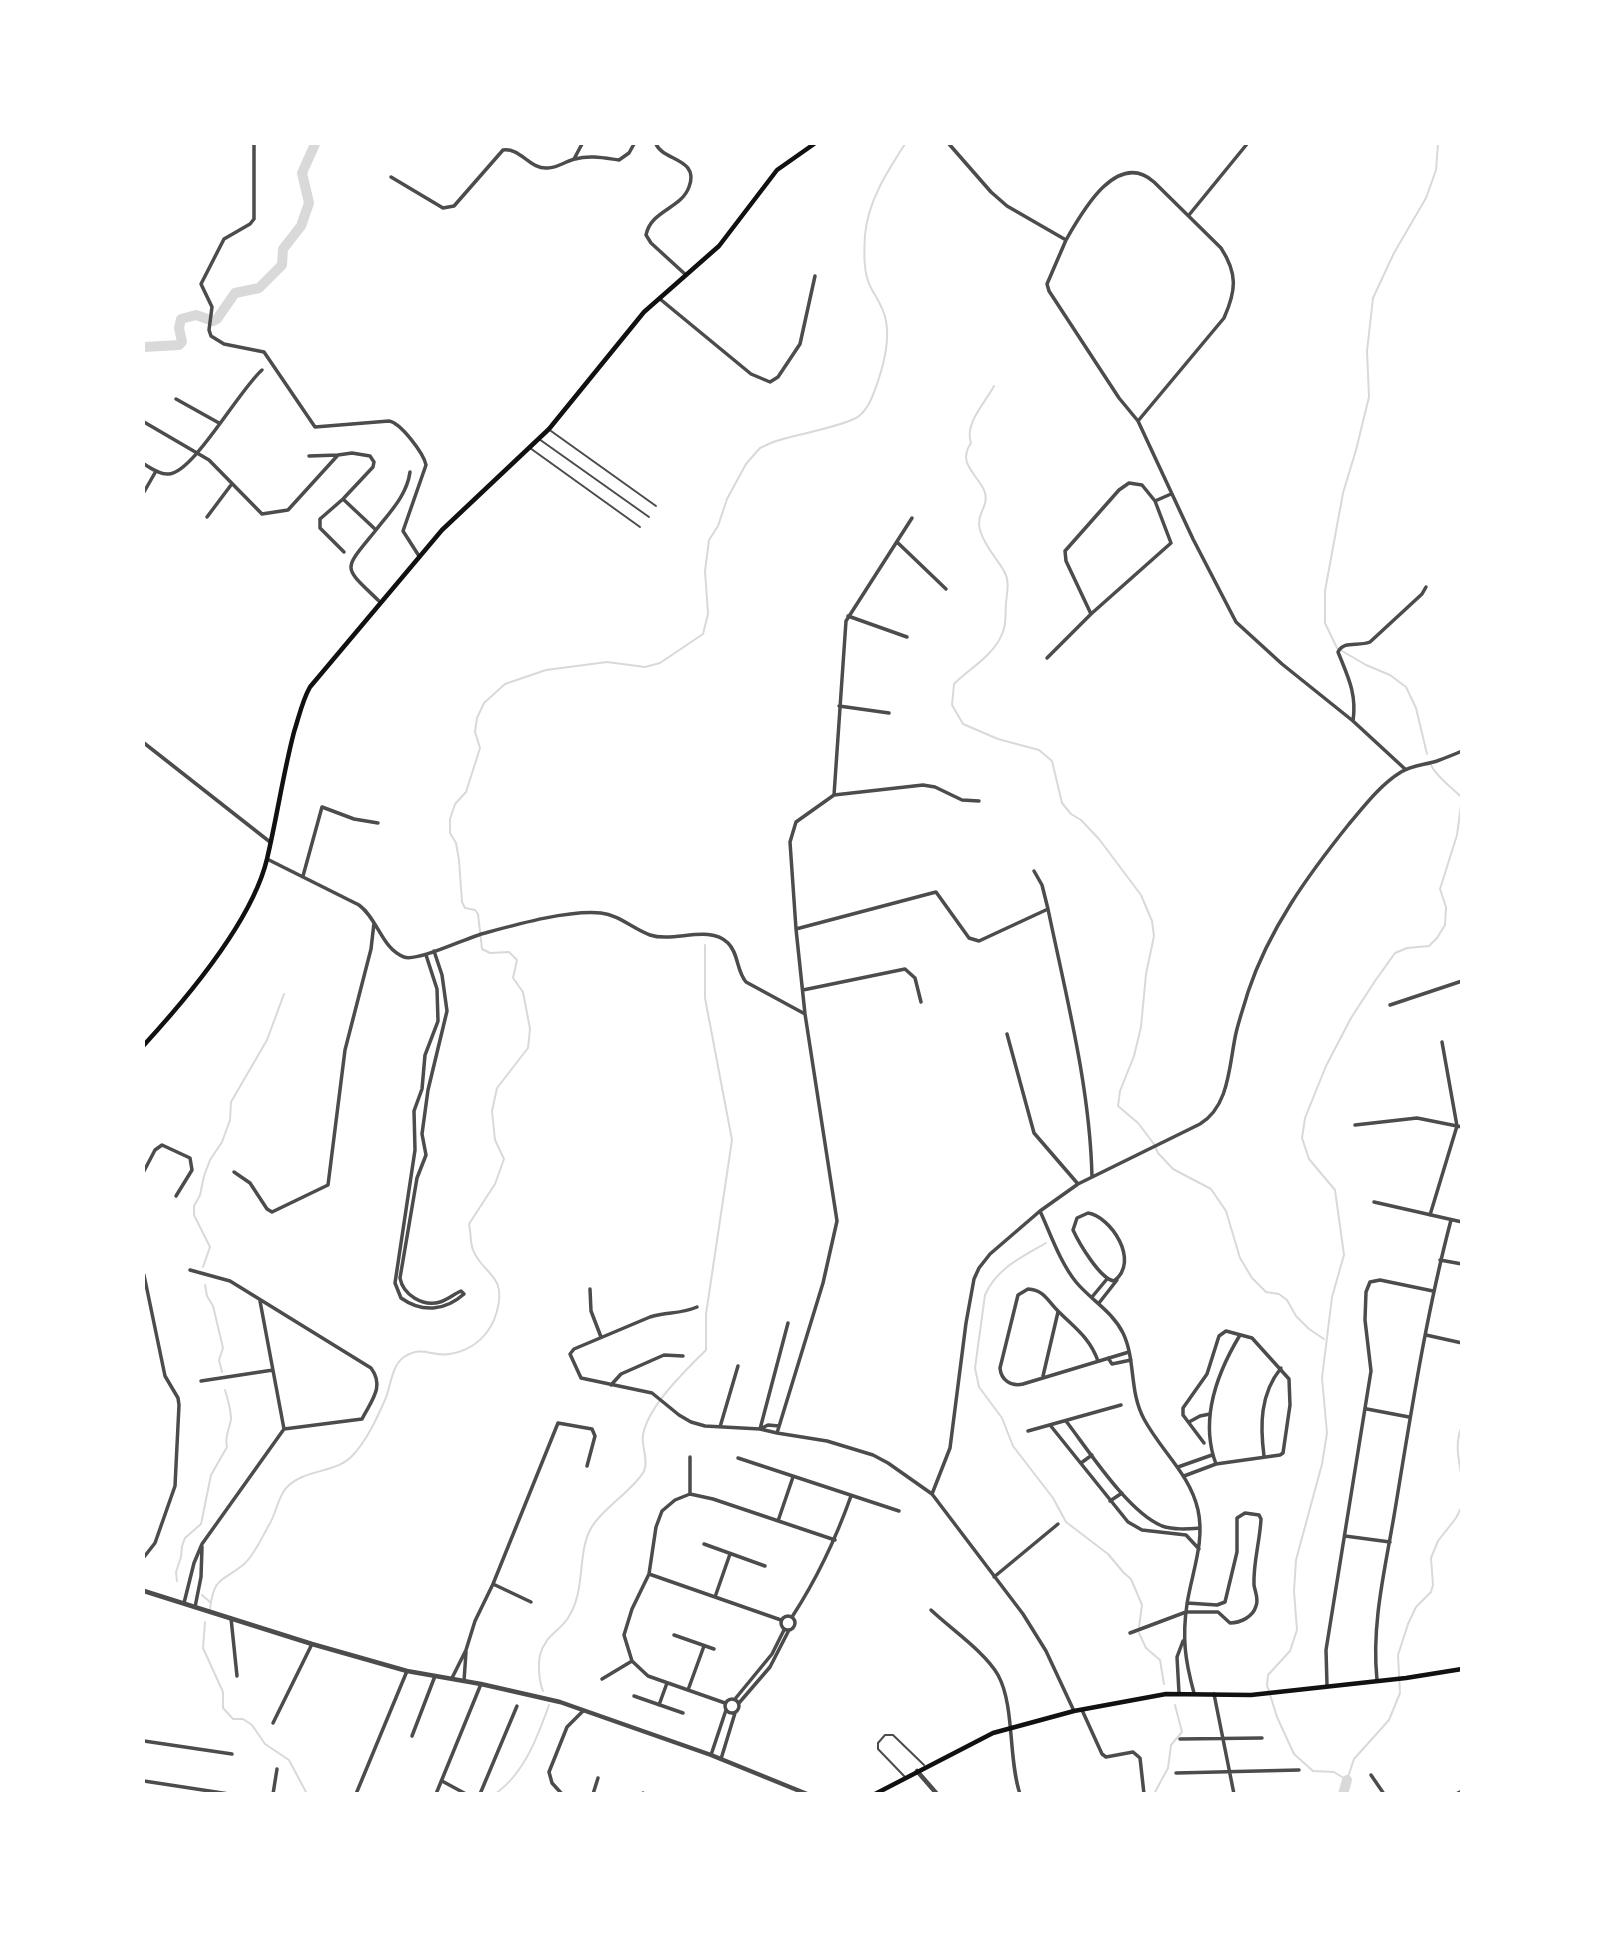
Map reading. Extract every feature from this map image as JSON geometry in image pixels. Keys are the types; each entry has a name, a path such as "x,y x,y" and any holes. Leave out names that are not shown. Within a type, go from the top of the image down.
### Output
{"main road":[{"path":"144,1045 196,985 251,902 267,859 290,749 306,695 442,530 539,439 658,298 704,262 719,246 777,170 814,144"},
{"path":"875,1794 925,1766 1009,1727 1074,1711 1179,1693 1251,1695 1406,1678 1461,1669"}],"street":[{"path":"254,144 256,213 250,224 224,239 201,284 212,307 211,336 223,344 264,352 315,427 389,421 394,421 399,426 425,458 426,466 403,531 419,556"},
{"path":"504,144 538,166 548,168 589,157 619,160 629,153 634,144"},
{"path":"574,159 582,144"},
{"path":"656,144 658,149 684,164 691,176 691,183 681,200 654,219 646,234 651,243 686,275"},
{"path":"949,144 991,192 1007,206 1066,240"},
{"path":"1189,215 1247,144"},
{"path":"391,177 449,209 499,152 508,148"},
{"path":"1138,421 1224,318 1231,302 1233,273 1230,261 1221,248 1144,173 1125,173 1102,190 1085,208 1066,240 1047,284 1049,291 1119,398 1138,421 1219,593 1236,622 1405,769"},
{"path":"658,298 751,374 770,382 778,377 800,344 815,276"},
{"path":"144,464 164,474 175,473 199,453 252,379 262,370"},
{"path":"176,399 219,423"},
{"path":"144,422 209,460 262,514 288,510 338,455"},
{"path":"309,456 365,454 370,456 374,463 320,519 320,528 344,552"},
{"path":"144,492 156,471"},
{"path":"380,602 351,574 350,567 352,560 396,505 409,481 410,472"},
{"path":"1046,658 1171,543 1155,501 1145,487 1134,482 1119,490 1065,551 1066,561 1091,614"},
{"path":"207,517 231,485"},
{"path":"1155,501 1171,494"},
{"path":"342,499 376,530"},
{"path":"834,795 845,626 848,616 912,518"},
{"path":"897,542 946,589"},
{"path":"1353,721 1356,703 1339,649 1345,644 1362,645 1370,642 1422,594 1426,587"},
{"path":"848,616 907,637"},
{"path":"839,706 889,713"},
{"path":"144,743 270,842"},
{"path":"932,1494 950,1448 954,1429 966,1323 974,1279 990,1254 1040,1211 1077,1184 1200,1124 1213,1114 1227,1080 1236,1032 1256,968 1278,926 1318,863 1366,803 1390,779 1405,769 1461,751"},
{"path":"777,1433 823,1283 837,1221 805,1014 790,842 793,830 802,816 834,795 923,785 962,800 979,801"},
{"path":"303,876 322,807 354,819 378,823"},
{"path":"267,859 359,905 374,921 386,942 397,953 412,958 486,933 575,913 601,913 655,936 716,936 729,944 735,954 740,975 746,982 805,1014"},
{"path":"1034,871 1042,885 1048,909 1087,1116 1091,1177"},
{"path":"796,929 936,892 967,936 975,941 1048,909"},
{"path":"234,1172 253,1187 270,1212 321,1191 328,1185 345,1050 371,949 374,921"},
{"path":"426,955 437,989 438,1021 425,1055 422,1089 414,1111 415,1150 395,1283 401,1298 415,1306 431,1309 444,1307 464,1295 461,1291 442,1301 426,1303 407,1292 400,1278 417,1178 426,1155 422,1134 428,1090 447,1011 442,975 434,951"},
{"path":"803,990 905,969 915,978 921,1002"},
{"path":"1390,1004 1461,981"},
{"path":"1007,1034 1034,1133 1077,1184"},
{"path":"1430,1215 1459,1126 1442,1042"},
{"path":"1355,1125 1417,1118 1459,1126"},
{"path":"144,1171 155,1150 162,1145 190,1158 192,1170 176,1196"},
{"path":"1374,1202 1461,1222"},
{"path":"1040,1211 1068,1270 1119,1326 1131,1360 1135,1400 1156,1438 1184,1476 1195,1497 1200,1528 1199,1550 1187,1603 1183,1639 1194,1693"},
{"path":"1099,1303 1118,1278 1126,1258 1121,1244 1100,1217 1094,1213 1083,1214 1074,1223 1073,1230 1093,1263 1107,1279 1114,1281 1118,1278"},
{"path":"1377,1680 1375,1634 1433,1291 1451,1220"},
{"path":"1440,1260 1461,1264"},
{"path":"190,1270 230,1281 371,1368 377,1377 379,1384 362,1419 284,1429"},
{"path":"144,1275 165,1376 178,1398 179,1405 175,1486 155,1543 144,1557"},
{"path":"1092,1297 1107,1279"},
{"path":"1326,1685 1326,1650 1367,1409 1371,1371 1365,1320 1366,1292 1370,1282 1380,1280 1433,1291"},
{"path":"590,1289 591,1311 601,1337"},
{"path":"1098,1361 1083,1333 1058,1312 1045,1295 1035,1289 1023,1290 1016,1299 1001,1373 1007,1381 1017,1385 1129,1352"},
{"path":"184,1603 194,1563 202,1545 284,1429 260,1301"},
{"path":"697,1307 676,1315 660,1314 650,1317 601,1337 574,1349 570,1354 571,1360 581,1378 654,1395 691,1422 760,1429 827,1441 873,1455 932,1494 1039,1641 1074,1711"},
{"path":"1042,1376 1058,1312"},
{"path":"760,1429 788,1323"},
{"path":"1184,1476 1216,1464 1280,1455 1286,1441 1289,1379 1257,1342 1226,1331 1219,1336 1207,1374 1182,1412 1204,1443"},
{"path":"1216,1464 1212,1455 1210,1414 1223,1363 1240,1335"},
{"path":"1426,1335 1461,1343"},
{"path":"611,1385 621,1374 664,1355 683,1356"},
{"path":"1108,1358 1112,1364 1131,1360"},
{"path":"720,1427 737,1366"},
{"path":"1264,1456 1262,1426 1265,1393 1281,1368"},
{"path":"201,1381 273,1370"},
{"path":"1028,1432 1121,1405"},
{"path":"1367,1409 1410,1417"},
{"path":"1189,1422 1210,1414"},
{"path":"1066,1421 1122,1493 1137,1508 1161,1525 1180,1530 1200,1528"},
{"path":"451,1679 466,1650 475,1621 493,1584 558,1423 592,1429 595,1436 587,1466"},
{"path":"760,1429 768,1425 779,1426"},
{"path":"1050,1425 1110,1502 1134,1527 1186,1535 1199,1550"},
{"path":"1081,1463 1092,1455"},
{"path":"1178,1467 1212,1455"},
{"path":"690,1457 690,1494"},
{"path":"738,1458 899,1511"},
{"path":"778,1521 793,1477"},
{"path":"1110,1502 1122,1493"},
{"path":"792,1617 794,1626 786,1630 772,1654 734,1699 725,1703 648,1676 632,1661 624,1635 632,1609 649,1574 656,1527 662,1511 675,1500 690,1494 713,1499 835,1540"},
{"path":"792,1617 814,1584 835,1540 851,1496"},
{"path":"1130,1633 1186,1612 1218,1612 1234,1623 1245,1619 1256,1608 1254,1583 1261,1527 1259,1515 1245,1513 1237,1518 1237,1552 1225,1602 1217,1605 1187,1603"},
{"path":"994,1577 1058,1524"},
{"path":"1160,1533 1161,1525"},
{"path":"1345,1536 1390,1542"},
{"path":"704,1544 765,1566"},
{"path":"195,1607 201,1577 202,1545"},
{"path":"715,1597 730,1554"},
{"path":"649,1574 781,1620"},
{"path":"493,1584 531,1602"},
{"path":"144,1591 407,1671 560,1702 711,1755 807,1794"},
{"path":"932,1610 977,1652 997,1675 1004,1692 1020,1794"},
{"path":"781,1620 786,1616 792,1617"},
{"path":"231,1618 237,1676"},
{"path":"781,1620 780,1624 786,1630"},
{"path":"721,1759 739,1703 770,1667 786,1630"},
{"path":"674,1635 714,1649"},
{"path":"1179,1693 1177,1657 1183,1639"},
{"path":"273,1723 312,1644"},
{"path":"688,1690 704,1646"},
{"path":"464,1681 466,1650"},
{"path":"602,1679 632,1661"},
{"path":"356,1794 407,1671"},
{"path":"412,1736 435,1676"},
{"path":"659,1705 667,1683"},
{"path":"436,1794 481,1684"},
{"path":"1214,1694 1234,1794"},
{"path":"634,1696 683,1713"},
{"path":"734,1699 739,1703"},
{"path":"711,1755 726,1710 725,1703"},
{"path":"480,1794 517,1706"},
{"path":"562,1794 550,1779 550,1772 567,1727 585,1710"},
{"path":"726,1710 735,1713"},
{"path":"1082,1710 1102,1754 1106,1757 1133,1752 1140,1758 1144,1794"},
{"path":"1180,1739 1262,1738"},
{"path":"144,1741 232,1754"},
{"path":"273,1794 276,1769"},
{"path":"1176,1773 1299,1770"},
{"path":"917,1771 937,1794"},
{"path":"1371,1775 1384,1794"},
{"path":"593,1794 598,1778"},
{"path":"144,1781 229,1794"},
{"path":"442,1781 466,1794"},
{"path":"1456,1794 1461,1791"}],"lane":[{"path":"548,429 656,506"},
{"path":"539,439 649,517"},
{"path":"530,448 640,527"},
{"path":"905,1777 878,1749 878,1743 885,1735 893,1735 925,1766"}],"waterway":[{"path":"144,347 179,345 182,342 179,328 181,319 196,315 213,321 217,319 235,293 259,288 282,265 283,249 301,226 309,203 302,173 315,144"},
{"path":"210,1609 214,1591 220,1581 243,1565 258,1546 287,1487 303,1477 346,1461 358,1449 379,1414 400,1361 417,1352 450,1354 467,1349 486,1334 497,1311 499,1289 473,1250 469,1224 495,1184 504,1159 495,1140 492,1111 497,1088 528,1048 530,1029 523,992 513,978 517,960 509,952 490,953 482,949 478,914 475,910 465,908 462,902 459,860 456,843 450,833 450,819 455,804 466,792 480,748 475,732 477,718 484,703 505,684 546,670 607,662 645,667 660,663 703,634 708,614 705,571 709,540 746,464 760,448 773,442 832,427 859,416 872,397 884,361 887,329 884,312 867,276 865,235 874,199 905,144"},
{"path":"1427,754 1416,708 1406,687 1390,675 1337,648 1325,623 1325,591 1343,493 1369,397 1367,351 1373,298 1394,253 1426,198 1436,170 1438,144"},
{"path":"994,386 970,428 971,443 966,456 969,468 986,495 980,530 1007,579 1005,623 993,649 954,684 952,705 963,724 998,739 1039,750 1052,761 1062,803 1099,839 1141,895 1152,921 1154,936 1146,974 1141,1027 1134,1056 1120,1091 1118,1106 1138,1123 1158,1153 1173,1169 1211,1189 1226,1211 1240,1258 1252,1278 1266,1292 1279,1294 1287,1300 1296,1316 1324,1339"},
{"path":"1431,765 1462,798 1457,835 1440,889 1446,907 1445,925 1429,946 1407,948 1395,953 1375,981 1351,1018 1326,1066 1305,1118 1302,1138 1309,1159 1335,1190 1344,1255 1332,1297 1322,1378 1327,1433 1322,1464 1296,1560 1294,1591 1297,1630 1290,1651 1268,1675 1267,1685 1277,1717 1294,1754 1313,1771 1334,1772 1347,1780 1354,1759 1389,1720 1400,1693 1398,1655 1408,1624 1416,1607 1431,1592 1431,1558 1438,1541 1462,1506"},
{"path":"543,1691 539,1673 540,1655 546,1642 574,1608 590,1530 602,1514 640,1478 646,1462 643,1435 652,1412 669,1389 706,1350 706,1314 732,1140 705,998 705,945"},
{"path":"203,1267 210,1247 194,1215 194,1206 210,1160 222,1142 230,1120 231,1102 267,1040 284,994"},
{"path":"1046,1243 1003,1270 985,1295 975,1368 979,1387 1002,1418 1013,1446 1053,1498 1066,1522 1108,1554 1131,1579 1142,1605 1139,1627"},
{"path":"205,1285 223,1348 219,1360 222,1372"},
{"path":"177,1581 176,1572 182,1546 185,1538 201,1524 211,1475 227,1447 231,1419 225,1390"},
{"path":"1462,1426 1458,1446 1462,1479"},
{"path":"202,1595 210,1602"},
{"path":"205,1622 203,1648 223,1692 223,1708 233,1719 243,1719 252,1725 265,1744 289,1760 307,1794"},
{"path":"1139,1633 1146,1648 1160,1660 1164,1684"},
{"path":"495,1794 522,1765 535,1742 549,1705"},
{"path":"1154,1794 1168,1768 1171,1745 1182,1732 1175,1705"},
{"path":"1343,1794 1347,1780"}]}
